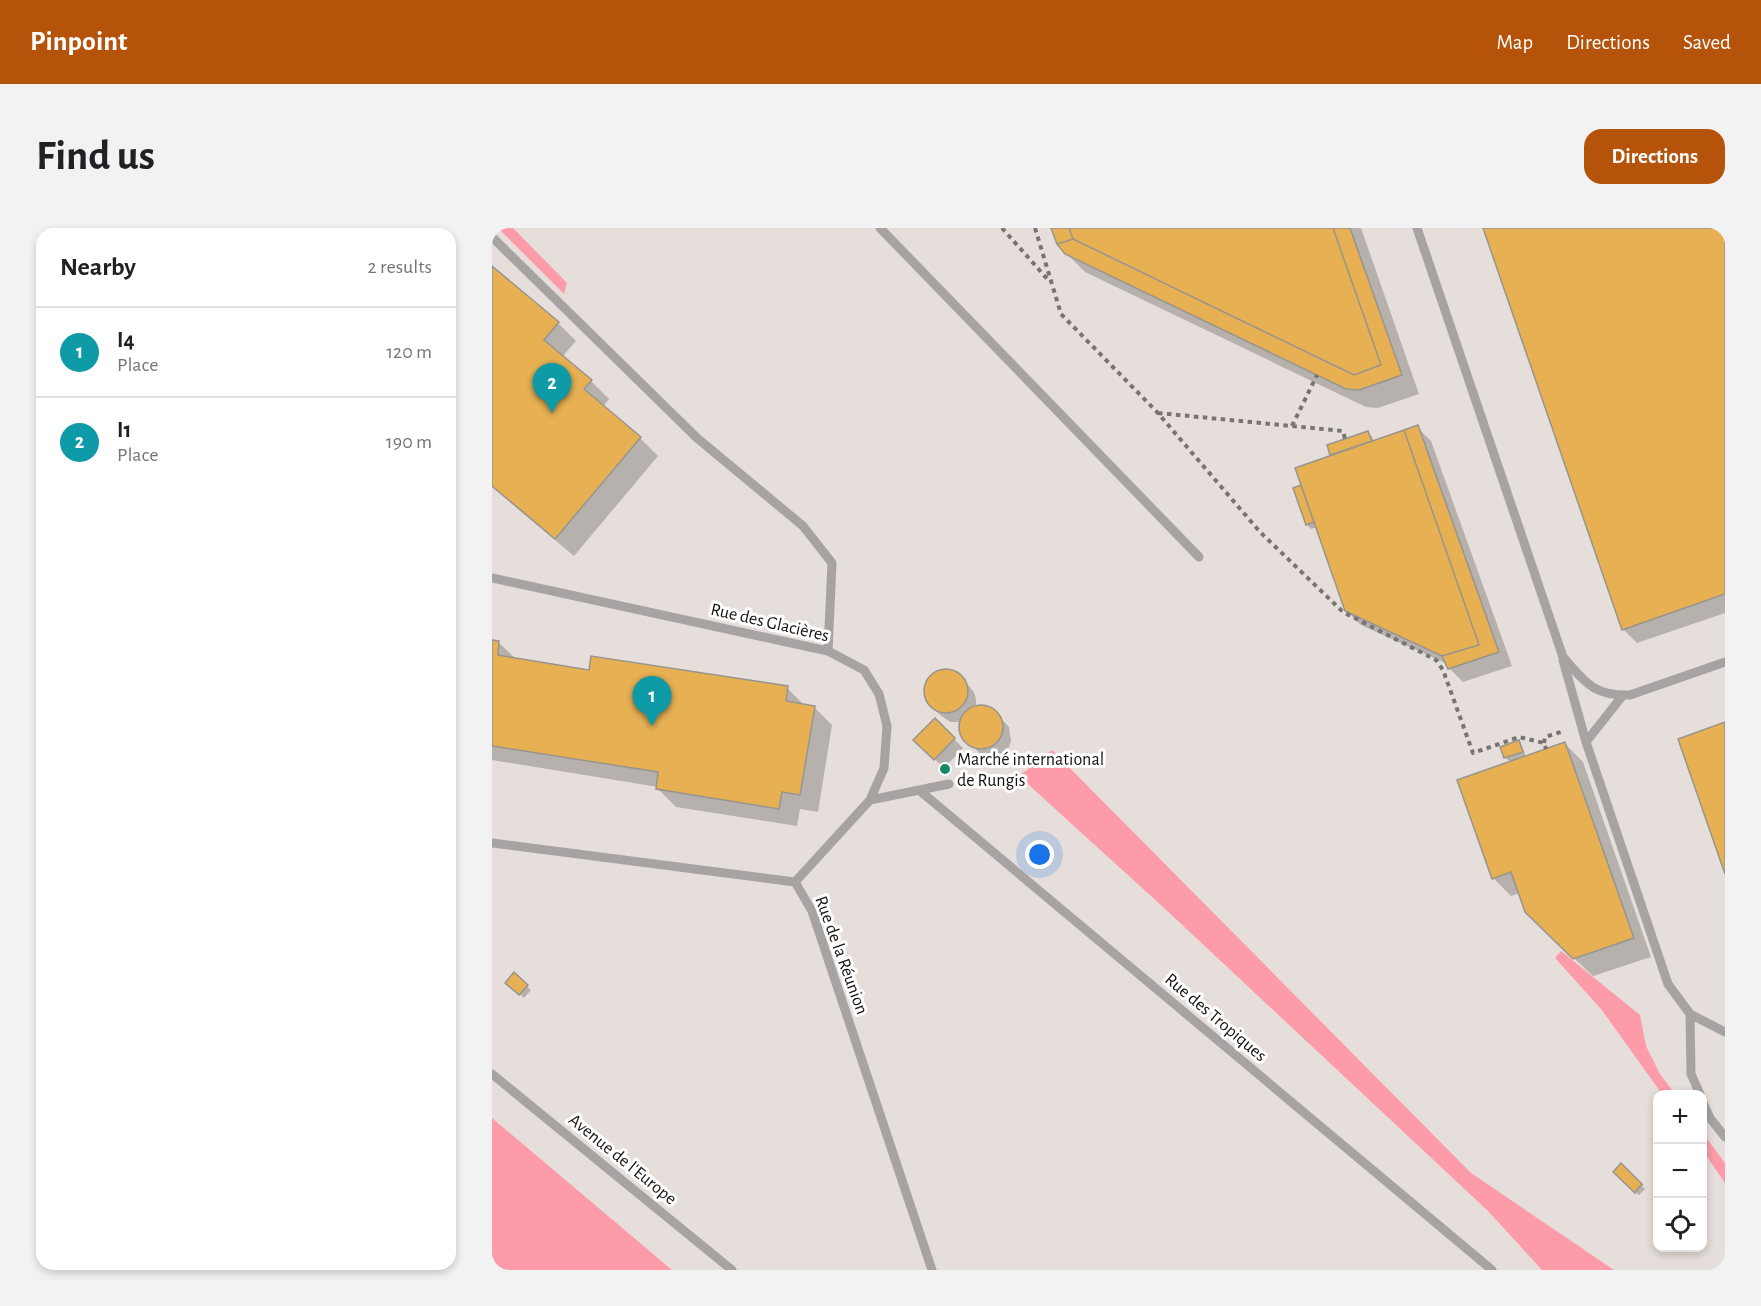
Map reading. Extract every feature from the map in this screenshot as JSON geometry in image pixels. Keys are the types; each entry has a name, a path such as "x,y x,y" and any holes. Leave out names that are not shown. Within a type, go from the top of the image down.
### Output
{"lane":[{"path":"880,228 1199,557"},
{"path":"1416,228 1563,657 1586,742 1668,984 1690,1014 1725,1032"},
{"path":"492,237 697,438 803,526 832,563 828,651"},
{"name":"Rue des Glacières","path":"492,578 828,651 864,670 879,694 887,726 884,768 870,800 795,882"},
{"path":"1563,657 1587,685 1606,693 1623,695 1630,695 1725,662"},
{"path":"1586,742 1623,695"},
{"path":"870,800 949,784"},
{"name":"Rue des Tropiques","path":"919,790 1492,1270"},
{"name":"Rue de la Réunion","path":"492,843 795,882 812,911 932,1270"},
{"path":"1690,1014 1691,1074 1698,1090"},
{"name":"Avenue de l'Europe","path":"492,1074 732,1270"},
{"path":"1707,1112 1725,1137"}],"path":[{"path":"1002,228 1053,285"},
{"path":"1035,228 1061,314 1157,412 1260,532 1343,612 1436,660 1443,670 1473,753 1519,737 1544,743"},
{"path":"1292,426 1317,375"},
{"path":"1157,412 1343,430 1345,439"},
{"path":"1546,749 1545,737 1564,731"}],"shaded area":[{"path":"498,228 513,228 567,283 564,294"},
{"path":"1052,750 1471,1173 1614,1270 1542,1270 1488,1211 1163,907 1019,776"},
{"path":"1561,951 1640,1015 1646,1046 1660,1074 1672,1090 1659,1090 1601,1009 1555,958"},
{"path":"492,1118 672,1270 492,1270"},
{"path":"1707,1139 1725,1163 1725,1183 1707,1157"}],"building":[{"path":"1051,228 1069,228 1073,239 1057,244"},
{"path":"1069,228 1333,228 1381,365 1354,375 1073,239"},
{"path":"1333,228 1350,228 1402,375 1359,390 1346,389 1065,254 1057,244 1073,239 1354,375 1381,365"},
{"path":"1483,228 1725,228 1725,594 1622,630"},
{"path":"492,266 559,322 544,340 592,380 584,389 641,437 555,539 492,486"},
{"path":"1418,425 1499,652 1448,669 1442,656 1479,645 1404,430"},
{"path":"1404,430 1479,645 1442,656 1345,611 1295,468"},
{"path":"1368,431 1372,441 1330,455 1327,445"},
{"path":"1301,485 1314,522 1306,525 1293,488"},
{"path":"492,640 499,641 498,655 589,670 591,656 788,686 786,701 815,706 800,795 782,792 779,809 656,789 658,772 492,746"},
{"path":"946,669 962,675 968,691 962,707 946,713 930,707 924,691 930,675"},
{"path":"981,705 997,711 1003,727 997,743 981,749 965,743 959,727 965,711"},
{"path":"935,718 955,738 934,760 913,740"},
{"path":"1725,722 1725,874 1678,739"},
{"path":"1519,740 1523,752 1504,758 1500,747"},
{"path":"1565,742 1634,938 1573,959 1525,912 1511,872 1492,879 1457,780"},
{"path":"514,972 528,985 519,995 505,983"},
{"path":"1621,1163 1642,1184 1635,1193 1613,1172"}],"place":[{"name":"I1","path":"552,413"},
{"name":"I4","path":"652,726"},
{"name":"Marché international de Rungis","path":"945,769"}]}
